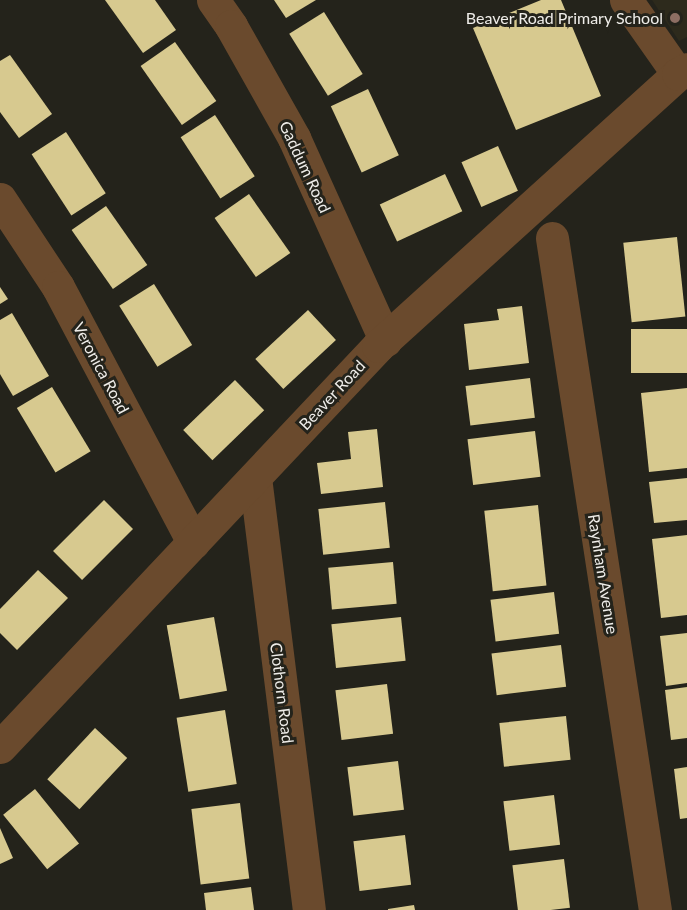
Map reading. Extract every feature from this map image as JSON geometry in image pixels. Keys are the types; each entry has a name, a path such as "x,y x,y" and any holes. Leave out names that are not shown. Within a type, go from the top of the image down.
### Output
{"street":[{"name":"Gaddum Road","path":"213,0 231,26 294,138 385,340"},
{"path":"626,0 682,71"},
{"name":"Beaver Road","path":"0,747 385,340 682,71"},
{"name":"Veronica Road","path":"0,199 58,287 193,542"},
{"name":"Raynham Avenue","path":"552,238 655,910"},
{"name":"Clothorn Road","path":"255,477 309,910"}],"shaded area":[{"name":"Beaver Road Primary School","path":"652,0 687,0 687,37 679,41"}],"building":[{"path":"105,0 155,0 176,30 143,53"},
{"path":"274,0 316,0 286,18"},
{"path":"541,0 561,0 601,96 516,130 473,28"},
{"path":"324,12 363,74 328,96 289,34"},
{"path":"175,42 216,101 182,125 141,66"},
{"path":"10,55 52,114 19,138 0,112 0,61"},
{"path":"368,89 399,155 362,172 331,106"},
{"path":"215,115 255,176 220,199 181,137"},
{"path":"66,132 106,193 71,216 32,154"},
{"path":"498,146 518,191 481,207 461,162"},
{"path":"445,174 462,211 397,242 380,204"},
{"path":"249,194 290,253 256,277 215,218"},
{"path":"106,206 147,265 113,289 72,230"},
{"path":"677,237 685,317 632,322 623,243"},
{"path":"154,284 192,345 157,367 119,306"},
{"path":"0,287 8,299 0,304"},
{"path":"522,306 529,363 469,370 464,324 499,320 497,309"},
{"path":"308,310 336,340 283,389 255,359"},
{"path":"12,313 49,376 13,396 0,374 0,320"},
{"path":"631,329 687,329 687,373 631,373"},
{"path":"530,378 535,418 470,426 465,386"},
{"path":"235,380 264,410 212,460 183,430"},
{"path":"52,387 91,451 55,472 17,408"},
{"path":"687,388 687,468 649,472 641,393"},
{"path":"377,429 383,487 321,494 317,463 351,459 348,432"},
{"path":"535,431 541,477 473,485 468,439"},
{"path":"687,478 687,520 654,523 649,482"},
{"path":"104,500 133,529 82,580 53,551"},
{"path":"385,502 390,548 323,555 318,509"},
{"path":"538,505 546,586 493,591 484,511"},
{"path":"687,535 687,615 661,618 652,539"},
{"path":"393,562 397,604 332,610 328,568"},
{"path":"38,570 68,598 17,650 0,633 0,609"},
{"path":"554,592 559,634 496,641 490,600"},
{"path":"214,617 227,691 180,699 167,625"},
{"path":"401,617 406,661 336,668 331,624"},
{"path":"687,633 687,683 666,686 660,636"},
{"path":"561,645 566,687 497,695 492,654"},
{"path":"387,684 393,734 341,740 335,690"},
{"path":"687,687 687,738 671,740 665,690"},
{"path":"225,710 237,784 188,792 177,718"},
{"path":"566,716 571,760 504,767 499,723"},
{"path":"95,728 127,758 79,809 47,779"},
{"path":"398,761 404,810 353,816 347,767"},
{"path":"687,767 687,818 680,819 674,769"},
{"path":"35,789 79,843 47,869 3,815"},
{"path":"554,795 560,845 509,851 503,801"},
{"path":"240,803 249,878 201,884 191,809"},
{"path":"0,828 13,858 0,864"},
{"path":"405,835 411,885 359,891 353,841"},
{"path":"564,859 570,908 518,910 512,865"},
{"path":"251,887 254,910 206,910 204,893"},
{"path":"414,905 415,910 388,910 388,909"}],"place":[{"name":"Beaver Road Primary School","path":"675,18"}]}
